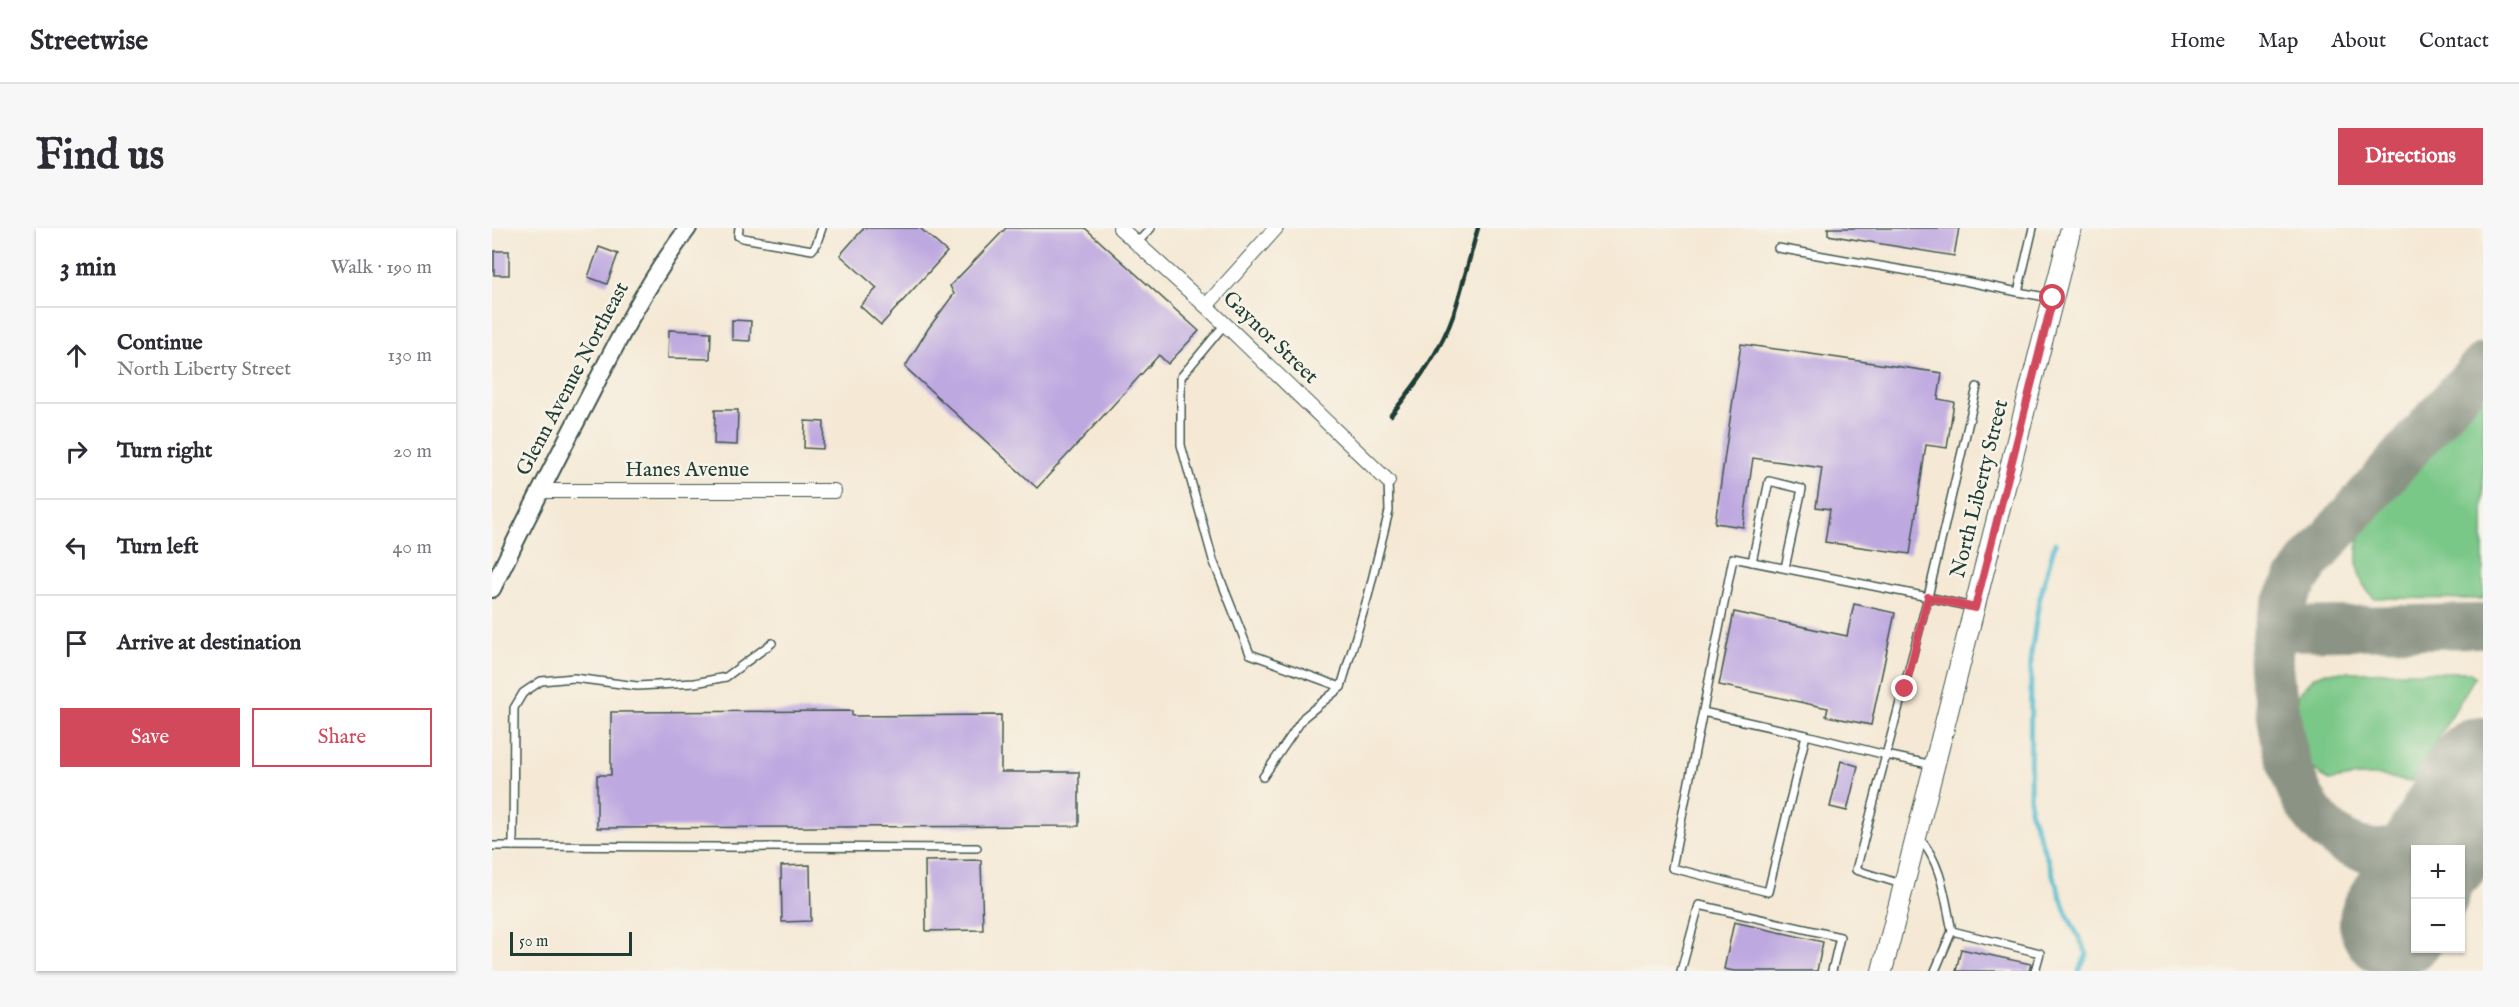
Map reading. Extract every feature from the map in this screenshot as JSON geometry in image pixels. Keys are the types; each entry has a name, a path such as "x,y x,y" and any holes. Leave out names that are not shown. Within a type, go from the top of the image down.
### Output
{"main road":[{"name":"North Liberty Street","path":"1884,971 1903,885 2071,228"}],"street":[{"name":"Glenn Avenue Northeast","path":"492,589 640,299 659,267 688,228"},
{"name":"Gaynor Street","path":"1120,228 1206,306 1388,481"},
{"path":"1206,306 1276,228"},
{"name":"Hanes Avenue","path":"540,491 834,490"}],"lane":[{"path":"739,228 738,236 743,238 812,250 822,228"},
{"path":"1137,243 1151,228"},
{"path":"2018,292 2033,228"},
{"path":"1778,248 2053,298"},
{"path":"1225,324 1180,377 1180,445 1213,560 1250,654 1341,687"},
{"path":"1903,885 1856,870 1928,597 1977,387"},
{"path":"1263,777 1304,717 1341,687 1368,596 1389,511 1388,481"},
{"path":"1752,562 1769,481 1802,489 1785,568"},
{"path":"1806,735 1768,892 1672,868 1733,558 1975,608"},
{"path":"513,846 514,708 523,693 541,681 574,678 637,686 695,683 726,677 772,643"},
{"path":"1703,712 1935,765"},
{"path":"1916,835 1929,849 1936,864 1952,931 1935,971"},
{"path":"492,846 977,848"},
{"path":"1681,971 1699,905 1840,937 1832,971"},
{"path":"1952,931 2040,953 2035,971"}],"green space":[{"path":"2483,388 2483,599 2374,598 2367,590 2358,571 2357,550 2362,529 2367,520"},
{"path":"2326,672 2469,672 2475,677 2412,781 2373,776 2329,781 2310,766 2297,713 2298,695 2314,677"}],"building":[{"path":"864,228 920,228 947,252 881,325 860,306 877,288 840,255"},
{"path":"1006,228 1085,228 1199,331 1168,364 1159,355 1037,488 905,367 928,329 954,294 950,286"},
{"path":"1828,228 1959,228 1954,256 1828,235"},
{"path":"599,247 618,254 607,284 588,277"},
{"path":"494,251 509,251 509,275 494,275"},
{"path":"732,320 751,321 750,341 732,340"},
{"path":"669,330 711,332 710,359 668,358"},
{"path":"1741,344 1942,373 1938,399 1954,402 1947,448 1926,445 1910,554 1825,542 1830,509 1816,507 1822,468 1753,458 1743,527 1715,523"},
{"path":"715,410 738,410 737,445 714,444"},
{"path":"805,421 824,422 823,449 804,448"},
{"path":"1854,604 1895,613 1871,725 1826,716 1828,708 1719,685 1734,612 1847,636"},
{"path":"852,711 852,716 1001,715 1001,772 1079,772 1079,826 597,828 597,775 611,775 611,712"},
{"path":"1841,761 1858,766 1847,811 1830,807"},
{"path":"981,860 983,930 926,931 925,861"},
{"path":"810,865 811,921 782,922 781,866"},
{"path":"1734,922 1823,942 1817,971 1724,969"},
{"path":"1961,949 2031,964 2029,971 1956,971"}],"waterway":[{"path":"2055,543 2039,601 2031,654 2030,810 2066,912 2087,954 2079,971"}],"taxiway":[{"path":"2458,814 2422,839 2403,847 2384,851 2366,850 2347,844 2330,832 2313,814 2294,778 2283,737 2273,682 2271,652 2276,626 2284,604 2310,561 2483,365"},
{"path":"2276,629 2483,626"}],"runway":[{"path":"2440,845 2483,772"},
{"path":"2394,922 2411,894"}],"railway":[{"path":"1391,415 1427,367 1449,327 1478,228"}],"route":[{"path":"1905,689 1928,597 1975,608 2053,298"}]}
